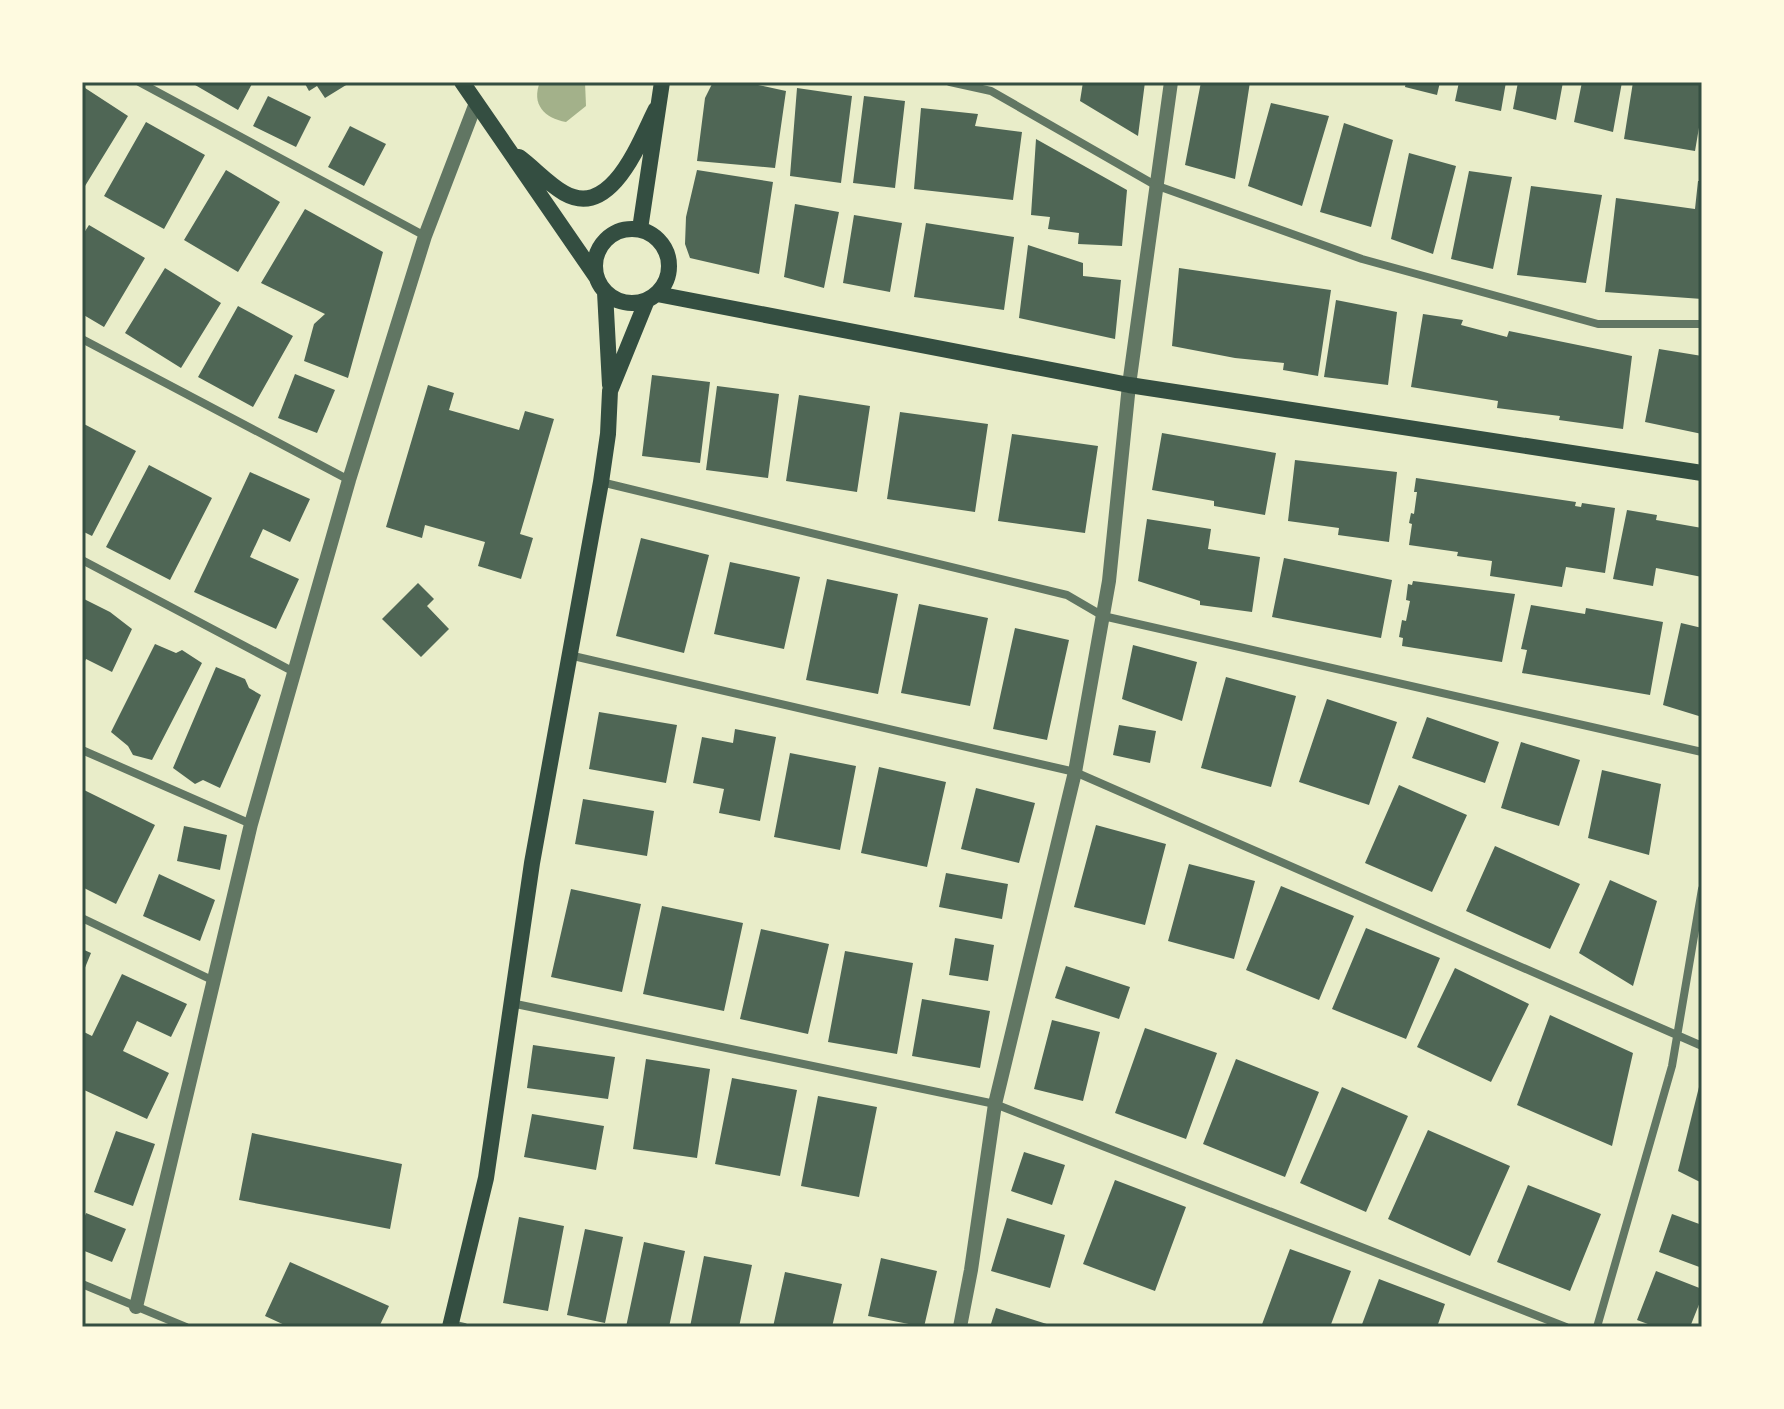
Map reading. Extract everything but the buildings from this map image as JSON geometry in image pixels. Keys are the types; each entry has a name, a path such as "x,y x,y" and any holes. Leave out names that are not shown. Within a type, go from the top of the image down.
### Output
{"main road":[{"path":"462,82 601,285 625,302 652,297 1129,385 1702,473"},
{"path":"640,229 662,82"},
{"path":"506,146 566,194 589,198 607,190 622,175 656,109"},
{"path":"455,1326 486,1178 510,1003 608,434 610,391 596,256 601,246 618,231 640,229 660,241 669,262 669,274 652,297 610,391"}],"street":[{"path":"139,82 425,236"},
{"path":"950,82 991,91 1155,185 1362,259 1598,324 1702,324"},
{"path":"960,1327 995,1104 1075,772 1109,581 1129,385 1171,82"},
{"path":"136,1307 251,824 349,480 425,236 476,103"},
{"path":"82,339 349,480"},
{"path":"601,482 1067,595 1103,616 1702,752"},
{"path":"82,560 294,672"},
{"path":"569,655 1075,772 1702,1046"},
{"path":"82,750 251,824"},
{"path":"1597,1327 1672,1066 1702,889"},
{"path":"82,918 212,980"},
{"path":"510,1003 995,1104 1566,1327"},
{"path":"82,1284 186,1327"}],"shaded area":[{"path":"540,82 585,82 586,106 566,122 551,117 538,103"}]}
